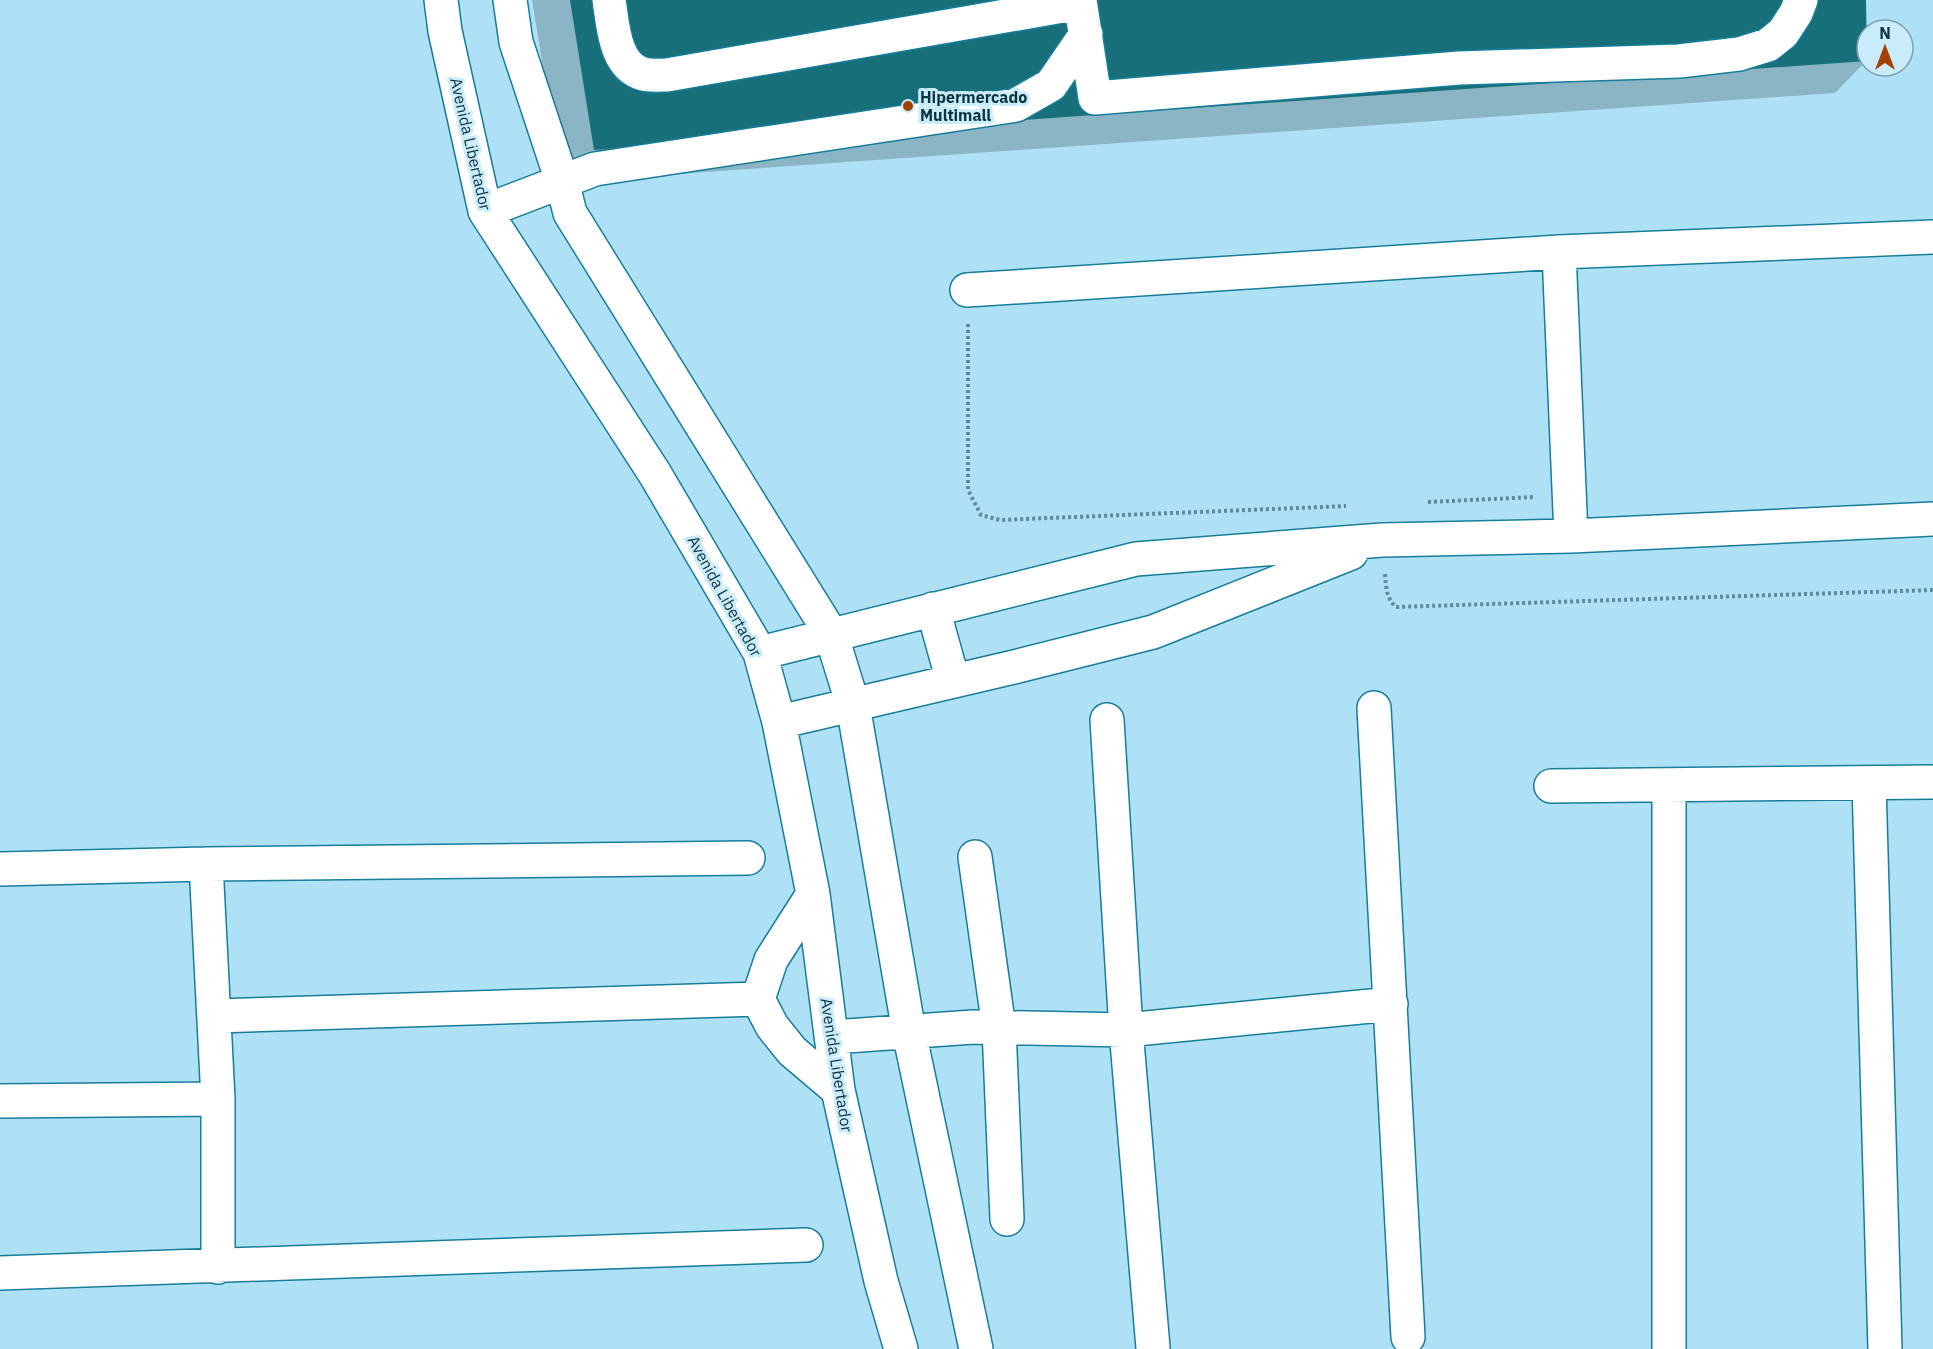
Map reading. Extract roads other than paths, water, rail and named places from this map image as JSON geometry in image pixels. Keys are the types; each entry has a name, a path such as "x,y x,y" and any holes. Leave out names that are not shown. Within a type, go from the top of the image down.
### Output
{"street":[{"name":"Avenida Libertador","path":"441,0 445,31 485,211 655,474 760,653 779,722 813,894 838,1090 881,1281 901,1349"},
{"path":"510,0 516,42 562,181 570,213 831,634 853,705 909,1032 976,1349"},
{"path":"609,0 616,42 624,58 632,68 643,74 657,75 1082,12"},
{"path":"1082,12 1095,98 1458,68 1679,61 1739,54 1768,45 1783,33 1796,13 1801,0"},
{"path":"485,211 595,169 1016,105 1051,85 1082,12"},
{"path":"968,291 1559,252 1933,237"},
{"path":"1559,252 1571,536"},
{"path":"760,653 1136,559 1382,540 1571,536 1933,519"},
{"path":"779,722 1153,632 1382,540"},
{"path":"933,609 953,681"},
{"path":"1374,708 1408,1337"},
{"path":"1107,720 1126,1030 1153,1348"},
{"path":"1551,786 1933,782"},
{"path":"1869,783 1885,1349"},
{"path":"1669,785 1669,1349"},
{"path":"975,857 999,1028 1007,1219"},
{"path":"0,869 206,864 748,858"},
{"path":"206,864 218,1099 218,1267"},
{"path":"813,894 771,960 758,999 772,1026 792,1051 838,1090"},
{"path":"214,1016 758,999"},
{"path":"831,1037 973,1027 1126,1030 1391,1004"},
{"path":"0,1101 218,1099"},
{"path":"0,1273 806,1245"}],"place":[{"name":"Hipermercado Multimall","path":"908,106"}]}
